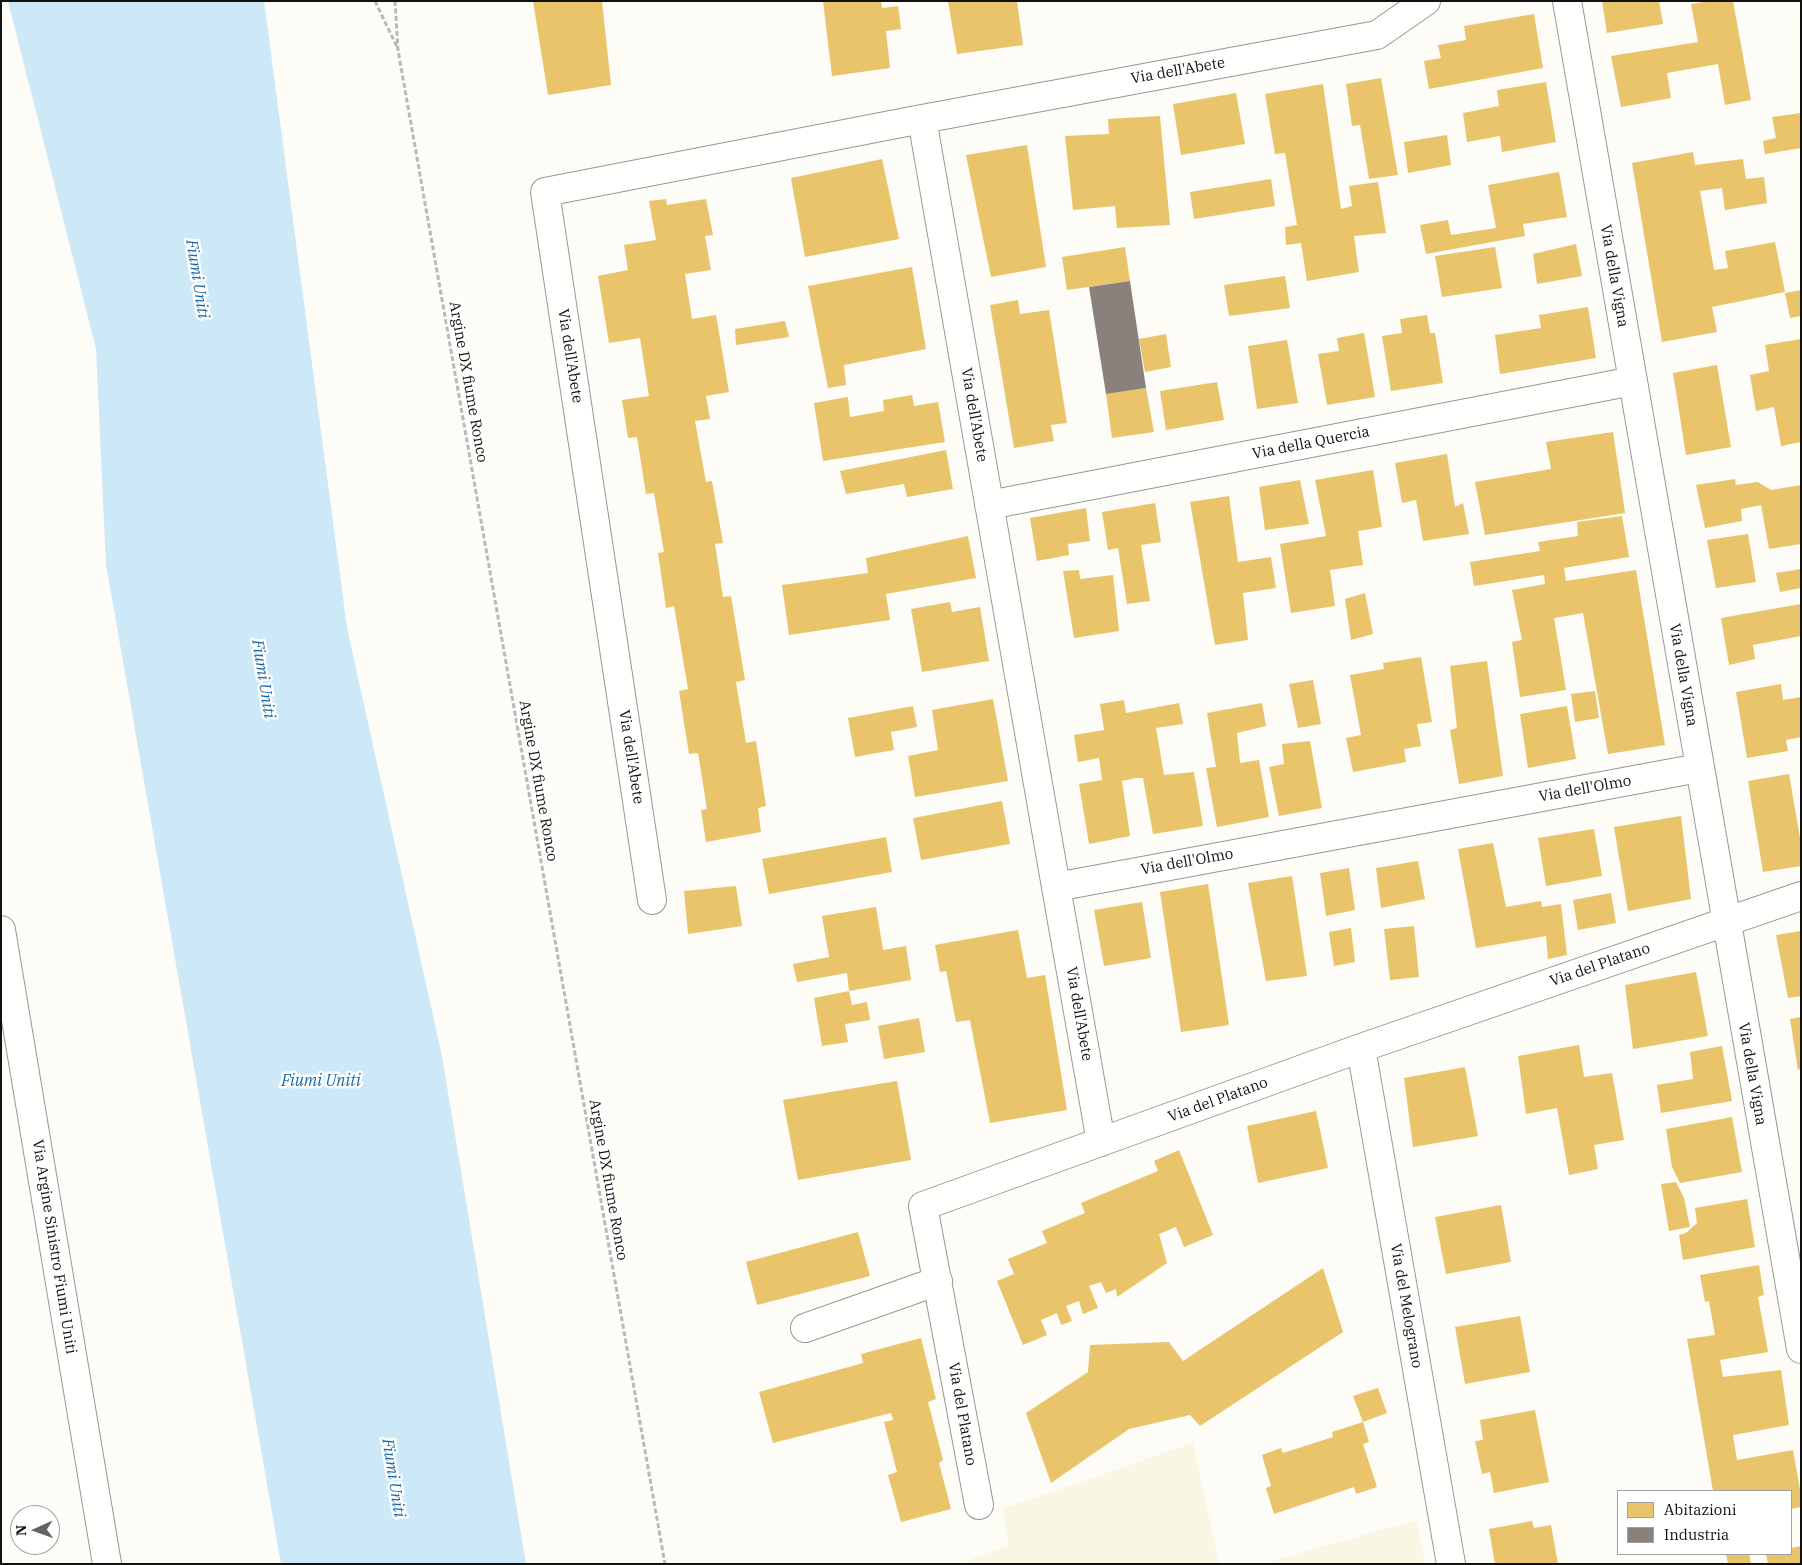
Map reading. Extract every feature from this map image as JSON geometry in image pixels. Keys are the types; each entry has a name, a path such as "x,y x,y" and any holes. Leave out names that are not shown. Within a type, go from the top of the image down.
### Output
{"street":[{"name":"Via dell'Abete","path":"652,900 545,192 922,119 1377,35 1426,1"},
{"name":"Via della Vigna","path":"1567,1 1801,1349"},
{"name":"Via dell'Abete","path":"922,119 989,505"},
{"name":"Via della Quercia","path":"989,505 1633,381"},
{"path":"989,505 1056,886"},
{"name":"Via dell'Olmo","path":"1056,886 1699,768"},
{"name":"Via dell'Abete","path":"1056,886 1101,1142"},
{"name":"Via del Platano","path":"979,1505 923,1206 1361,1048 1801,896"},
{"name":"Via Argine Sinistro Fiumi Uniti","path":"1,930 107,1564"},
{"name":"Via del Melograno","path":"1361,1048 1451,1564"},
{"path":"805,1328 938,1280"}],"path":[{"path":"375,1 398,50"},
{"name":"Argine DX fiume Ronco","path":"395,1 398,50 665,1564"}],"shaded area":[{"path":"1193,1443 1219,1564 958,1564 1009,1545 1002,1509"},
{"path":"1417,1520 1425,1564 1260,1564"}],"water":[{"name":"Fiumi Uniti","path":"8,1 264,1 347,628 442,1056 526,1564 281,1564 106,564 96,349"}],"building: Abitazioni":[{"path":"533,1 602,1 611,85 548,95"},
{"path":"823,1 881,1 882,8 898,6 901,29 886,31 890,68 832,76"},
{"path":"948,1 1017,1 1023,45 957,54"},
{"path":"1602,1 1659,1 1663,24 1607,33"},
{"path":"1709,1 1733,1 1751,100 1725,105 1718,64 1667,73 1671,98 1621,107 1611,56 1698,42 1691,4"},
{"path":"1534,14 1543,68 1429,89 1424,61 1441,58 1438,45 1466,40 1464,26"},
{"path":"1381,78 1398,175 1369,179 1360,125 1352,126 1346,84"},
{"path":"1546,82 1556,142 1502,152 1500,136 1467,142 1463,113 1499,106 1497,90"},
{"path":"1323,84 1341,209 1352,206 1349,186 1378,182 1386,233 1354,236 1359,272 1307,281 1301,243 1286,245 1285,227 1297,225 1285,153 1275,154 1265,94"},
{"path":"1236,93 1245,144 1181,155 1173,104"},
{"path":"1801,113 1801,148 1765,154 1763,141 1776,138 1772,117"},
{"path":"1160,116 1170,225 1117,228 1115,206 1073,210 1065,136 1109,134 1108,119"},
{"path":"1447,135 1451,165 1408,173 1404,142"},
{"path":"1027,145 1046,267 991,277 966,155"},
{"path":"1693,152 1695,165 1743,159 1746,179 1764,177 1767,203 1725,210 1722,188 1700,191 1714,270 1728,268 1725,251 1775,242 1785,292 1712,307 1717,332 1662,342 1632,163"},
{"path":"882,159 899,239 805,257 791,178"},
{"path":"1559,172 1567,217 1523,224 1525,236 1426,254 1420,225 1448,220 1451,235 1496,228 1488,185"},
{"path":"1271,179 1275,206 1194,219 1190,192"},
{"path":"666,199 667,205 706,199 713,235 705,236 711,270 685,274 692,319 716,315 729,392 706,396 710,419 695,421 706,482 712,481 723,543 715,544 723,597 731,596 745,680 736,682 746,743 756,741 766,806 758,808 761,832 706,842 701,810 707,809 698,753 689,754 679,691 688,689 674,606 666,608 658,553 664,552 654,493 646,494 637,437 628,438 622,400 649,396 640,338 609,343 598,276 628,270 624,245 656,240 649,201"},
{"path":"1576,244 1582,276 1537,284 1533,254"},
{"path":"1125,247 1130,281 1067,290 1062,257"},
{"path":"1495,247 1502,288 1442,297 1435,256"},
{"path":"912,267 926,349 844,365 846,385 828,388 808,286"},
{"path":"1285,276 1290,308 1229,316 1224,285"},
{"path":"1801,290 1801,316 1790,318 1785,293"},
{"path":"1018,300 1020,314 1049,310 1067,423 1051,425 1054,441 1014,448 990,305"},
{"path":"1588,307 1596,358 1500,374 1495,335 1541,328 1539,315"},
{"path":"1427,315 1430,333 1435,333 1443,383 1391,391 1382,336 1402,333 1400,319"},
{"path":"785,321 789,337 736,345 735,329"},
{"path":"1364,333 1375,397 1327,405 1318,354 1339,351 1337,338"},
{"path":"1166,334 1171,367 1145,372 1139,339"},
{"path":"1801,339 1801,442 1781,446 1774,407 1756,411 1750,375 1769,371 1765,345"},
{"path":"1287,340 1298,403 1257,409 1248,346"},
{"path":"1717,365 1731,447 1686,455 1673,373"},
{"path":"1217,382 1224,420 1166,430 1160,391"},
{"path":"1146,388 1154,432 1112,438 1106,394"},
{"path":"912,395 914,406 938,402 945,442 823,461 814,403 848,397 850,417 884,411 883,400"},
{"path":"1613,432 1625,513 1485,535 1475,482 1551,469 1546,442"},
{"path":"946,450 953,489 907,497 904,484 846,494 840,471"},
{"path":"1447,454 1455,507 1463,503 1469,534 1423,541 1416,500 1402,503 1395,463"},
{"path":"1373,470 1382,527 1358,531 1363,565 1330,570 1335,606 1291,613 1280,544 1326,536 1315,480"},
{"path":"1735,479 1736,485 1758,482 1771,490 1801,485 1801,544 1769,549 1761,505 1741,509 1742,521 1705,528 1696,485"},
{"path":"1300,480 1309,524 1265,530 1259,487"},
{"path":"1229,496 1238,562 1271,557 1276,588 1243,593 1248,640 1215,645 1190,502"},
{"path":"1155,503 1161,542 1141,545 1150,601 1127,604 1118,548 1108,550 1102,512"},
{"path":"1086,508 1090,541 1068,544 1069,555 1037,561 1030,518"},
{"path":"1622,516 1629,557 1564,568 1566,581 1636,570 1665,745 1608,754 1583,613 1554,618 1566,690 1520,697 1512,642 1522,640 1512,590 1545,584 1544,575 1474,586 1470,562 1540,551 1538,542 1578,536 1577,522"},
{"path":"1748,534 1756,582 1716,588 1707,540"},
{"path":"968,536 976,578 886,594 890,620 789,635 782,585 868,573 866,558"},
{"path":"1801,569 1801,588 1780,592 1776,573"},
{"path":"1079,570 1080,579 1113,575 1119,631 1074,638 1063,571"},
{"path":"1365,593 1373,634 1351,640 1345,599"},
{"path":"950,602 952,612 980,607 989,661 922,672 911,609"},
{"path":"1801,604 1801,636 1753,645 1755,659 1729,665 1721,618"},
{"path":"1421,657 1432,722 1417,724 1421,746 1404,749 1406,762 1353,772 1346,738 1361,735 1350,675 1384,669 1383,663"},
{"path":"1487,661 1503,776 1459,784 1450,730 1457,728 1450,666"},
{"path":"1313,680 1321,724 1298,728 1289,684"},
{"path":"1781,684 1783,700 1801,697 1801,737 1786,740 1788,751 1747,758 1736,692"},
{"path":"1595,691 1599,718 1575,722 1571,694"},
{"path":"993,699 1008,781 915,797 908,756 938,750 932,710"},
{"path":"1124,700 1126,713 1179,703 1183,724 1156,728 1164,775 1194,772 1203,826 1153,834 1143,778 1136,778 1122,781 1130,836 1089,844 1079,784 1102,780 1099,758 1078,762 1074,735 1104,730 1100,704"},
{"path":"1262,703 1266,726 1237,733 1240,763 1259,760 1269,817 1217,827 1206,768 1216,767 1207,713"},
{"path":"913,706 917,727 891,732 894,750 855,757 848,718"},
{"path":"1567,706 1576,759 1528,768 1520,714"},
{"path":"1310,741 1322,808 1279,816 1269,767 1284,764 1282,744"},
{"path":"1789,774 1801,844 1801,866 1763,872 1748,781"},
{"path":"1002,801 1010,844 921,860 913,818"},
{"path":"1681,816 1691,899 1628,911 1614,827"},
{"path":"1594,829 1602,876 1546,886 1538,838"},
{"path":"886,837 892,872 769,894 762,859"},
{"path":"1493,843 1506,907 1541,901 1542,907 1561,904 1567,955 1548,959 1546,936 1476,948 1458,849"},
{"path":"1418,861 1425,899 1381,908 1376,868"},
{"path":"1349,868 1355,910 1326,916 1320,873"},
{"path":"1292,876 1307,976 1266,981 1248,883"},
{"path":"1208,884 1229,1025 1181,1032 1160,892"},
{"path":"736,886 742,926 688,934 684,891"},
{"path":"1611,893 1616,923 1578,930 1573,900"},
{"path":"1142,902 1151,958 1104,966 1094,910"},
{"path":"876,907 883,950 906,946 911,980 849,991 847,973 797,982 793,964 829,957 822,916"},
{"path":"1414,926 1419,977 1390,980 1384,929"},
{"path":"1351,928 1355,962 1334,966 1329,932"},
{"path":"1018,930 1027,978 1045,975 1067,1110 990,1123 970,1020 956,1022 946,971 940,972 935,945"},
{"path":"1801,931 1801,996 1788,998 1776,935"},
{"path":"1696,972 1708,1036 1633,1049 1625,985"},
{"path":"849,991 852,1005 867,1002 870,1020 845,1024 848,1042 822,1046 814,998"},
{"path":"1801,1017 1801,1069 1798,1070 1790,1019"},
{"path":"919,1018 925,1052 884,1059 878,1026"},
{"path":"1579,1045 1584,1077 1612,1073 1624,1140 1594,1145 1598,1169 1569,1175 1557,1108 1526,1114 1518,1056"},
{"path":"1722,1046 1732,1101 1661,1113 1657,1085 1693,1079 1690,1052"},
{"path":"1465,1067 1478,1136 1413,1147 1404,1078"},
{"path":"897,1081 911,1160 798,1180 783,1100"},
{"path":"1316,1111 1328,1168 1258,1183 1247,1126"},
{"path":"1732,1117 1742,1172 1680,1183 1672,1167 1666,1129"},
{"path":"1179,1150 1213,1235 1184,1247 1176,1227 1159,1234 1167,1263 1117,1297 1116,1289 1106,1293 1101,1282 1089,1286 1098,1308 1083,1314 1079,1301 1066,1306 1072,1321 1061,1325 1057,1313 1041,1320 1047,1335 1023,1345 997,1281 1014,1274 1008,1259 1047,1243 1042,1231 1085,1213 1081,1203 1158,1171 1154,1161"},
{"path":"1676,1182 1684,1198 1690,1227 1669,1231 1661,1184"},
{"path":"1747,1199 1755,1247 1683,1260 1679,1235 1686,1233 1697,1223 1695,1208"},
{"path":"1501,1205 1511,1262 1446,1274 1435,1217"},
{"path":"858,1232 870,1276 757,1305 746,1262"},
{"path":"1759,1265 1764,1295 1758,1297 1768,1352 1720,1360 1723,1377 1781,1370 1789,1425 1733,1435 1737,1460 1793,1450 1801,1495 1801,1507 1792,1509 1792,1490 1713,1490 1687,1339 1715,1335 1709,1301 1705,1302 1700,1275"},
{"path":"1323,1268 1343,1332 1200,1426 1190,1415 1129,1429 1051,1483 1026,1413 1088,1372 1090,1345 1169,1342 1183,1361"},
{"path":"1520,1316 1530,1372 1465,1384 1455,1327"},
{"path":"921,1338 936,1399 928,1402 943,1460 939,1463 951,1509 901,1522 888,1475 897,1472 884,1422 893,1420 891,1413 773,1443 759,1392 863,1363 861,1354"},
{"path":"1378,1388 1387,1413 1363,1422 1353,1396"},
{"path":"1535,1410 1549,1482 1494,1493 1490,1472 1482,1474 1475,1441 1483,1440 1480,1420"},
{"path":"1363,1422 1369,1442 1363,1444 1377,1487 1356,1494 1354,1487 1274,1514 1266,1488 1271,1486 1262,1455 1281,1448 1283,1453 1333,1437 1332,1432"},
{"path":"1532,1521 1534,1528 1551,1525 1558,1564 1495,1564 1489,1529"},
{"path":"1801,1546 1801,1564 1768,1564 1766,1555 1792,1555 1792,1548"},
{"path":"1726,1555 1749,1555 1751,1564 1728,1564"}],"building: Industria":[{"path":"1130,281 1146,388 1106,394 1089,287"}]}
